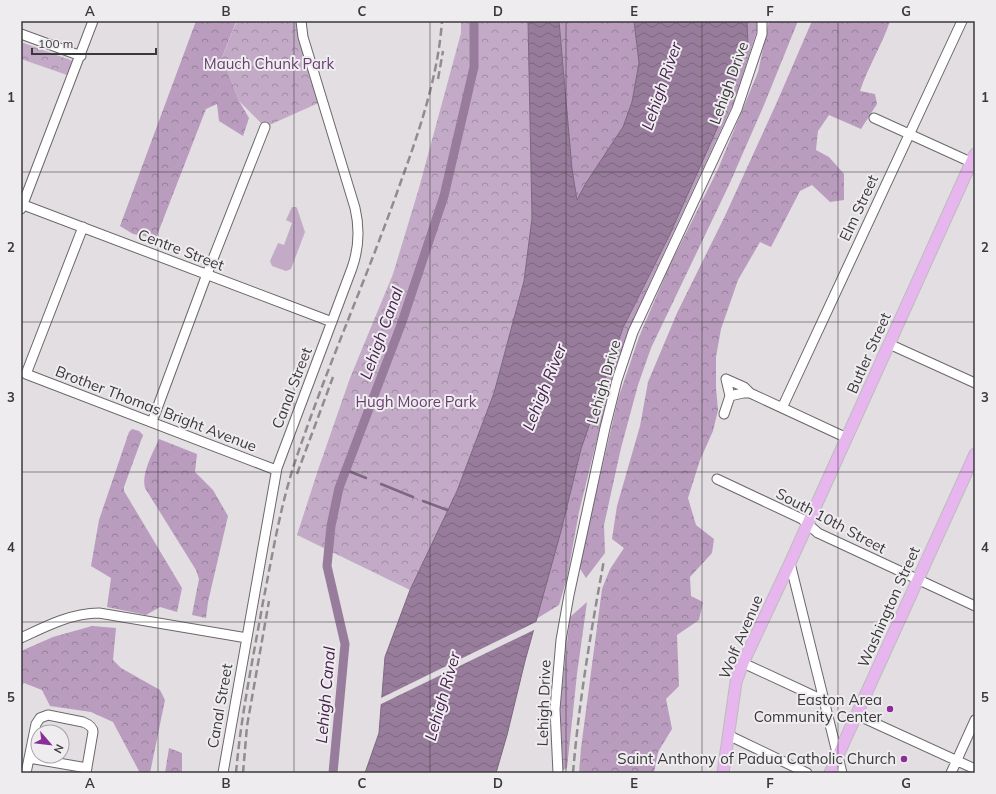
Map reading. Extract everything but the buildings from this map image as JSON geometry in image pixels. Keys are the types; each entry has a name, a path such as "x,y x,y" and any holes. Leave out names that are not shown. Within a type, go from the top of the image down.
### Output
{"main road":[{"name":"Butler Street","path":"790,563 974,160"},
{"name":"Washington Street","path":"830,773 975,454"},
{"name":"Wolf Avenue","path":"723,773 736,682 743,663 790,563"}],"street":[{"path":"22,206 94,21"},
{"name":"Canal Street","path":"223,773 276,470 355,259 358,241 358,220 354,202 303,37 301,21"},
{"name":"Lehigh Drive","path":"558,773 555,709 561,640 569,595 605,428 618,380 633,332 737,109 762,34 762,21"},
{"name":"Elm Street","path":"782,408 962,21"},
{"path":"21,34 81,56"},
{"path":"874,118 974,160"},
{"path":"152,422 207,274 265,127"},
{"name":"Centre Street","path":"22,206 83,227 332,322"},
{"name":"Brother Thomas Bright Avenue","path":"83,227 26,374 276,470"},
{"path":"889,344 975,384"},
{"path":"724,414 730,396 726,379 744,387 750,393 847,438"},
{"path":"730,396 750,393"},
{"name":"South 10th Street","path":"717,479 802,519 818,533 975,606"},
{"path":"790,563 842,773"},
{"path":"21,638 72,617 95,613 116,615 247,638"},
{"path":"743,663 825,701"},
{"path":"857,715 975,770"},
{"path":"26,773 35,726 42,716 51,716 83,722 90,726 93,732 86,770 29,758"},
{"path":"951,773 975,720"},
{"path":"728,735 807,773"}],"green space":[{"path":"196,21 236,22 222,57 239,101 249,118 243,136 219,121 217,104 206,109 156,238 133,234 120,226"},
{"name":"Mauch Chunk Park","path":"237,21 302,21 323,101 265,127 239,101 222,57"},
{"name":"Hugh Moore Park","path":"461,21 528,21 532,218 524,281 494,393 457,491 410,590 297,535 350,378 393,274 419,188 461,33"},
{"path":"559,21 634,21 639,63 632,102 623,127 586,183 577,201 572,169"},
{"path":"747,21 760,21 734,102 651,280 626,338 614,375 579,512 567,578 559,605 536,619 561,531 581,449 623,329 669,236 720,122 748,45"},
{"path":"769,21 798,21 764,105 729,185 651,348 638,385 621,448 604,525 605,553 586,578 579,567 618,399 639,337 669,267 718,169 758,72"},
{"path":"812,21 890,21 860,91 875,94 877,104 861,129 829,115 818,131 816,150 829,157 844,174 844,200 830,202 812,185 800,191 771,247 760,242 738,280 721,329 716,357 718,410 713,431 700,460 688,498 696,525 714,539 712,553 690,577 691,596 703,602 699,620 677,635 679,686 666,699 672,729 658,752 654,773 579,773 602,589 610,569 624,548 612,539 617,506 640,426 648,382 677,313 724,218"},
{"path":"21,42 73,61 67,75 21,59"},
{"path":"292,207 297,208 305,232 291,269 286,271 272,266 270,261 278,243 284,245 292,223 286,220"},
{"path":"132,429 139,431 143,435 124,487 124,491 182,588 177,612 160,607 146,615 107,607 111,578 91,566 99,520 129,432"},
{"path":"159,439 197,454 195,472 213,490 228,516 208,602 206,618 192,615 199,579 196,570 145,488 144,482 146,470"},
{"path":"587,602 577,674 567,768 563,770 560,705 570,617"},
{"path":"92,626 116,628 113,660 121,668 160,690 165,700 150,773 140,773 113,722 91,712 50,706 42,690 24,683 21,686 21,651 53,637"},
{"path":"169,748 182,753 182,773 165,773"}],"water":[{"name":"Lehigh River","path":"528,21 559,21 572,169 577,200 586,183 623,127 632,102 639,63 634,21 747,21 748,45 720,122 669,236 623,328 581,449 561,531 496,773 365,773 379,733 385,657 410,590 457,491 494,393 524,281 532,218"}],"pier":[{"path":"538,621 536,629 379,705 379,699"}],"waterway":[{"name":"Lehigh Canal","path":"333,773 345,644 327,566 331,526 339,488 402,322 444,196 474,67 474,21"},
{"path":"346,470 366,478"},
{"path":"381,484 413,497"},
{"path":"423,501 447,510"}],"railway":[{"path":"236,773 251,666 274,546 292,471 310,419 388,218 414,144 432,83 440,42 442,21"},
{"path":"438,79 443,51"},
{"path":"297,474 333,377"},
{"path":"573,773 586,666 604,560"},
{"path":"243,773 247,726 269,601"}],"place":[{"name":"Easton Area Community Center","path":"890,709"},
{"name":"Saint Anthony of Padua Catholic Church","path":"904,759"}]}
